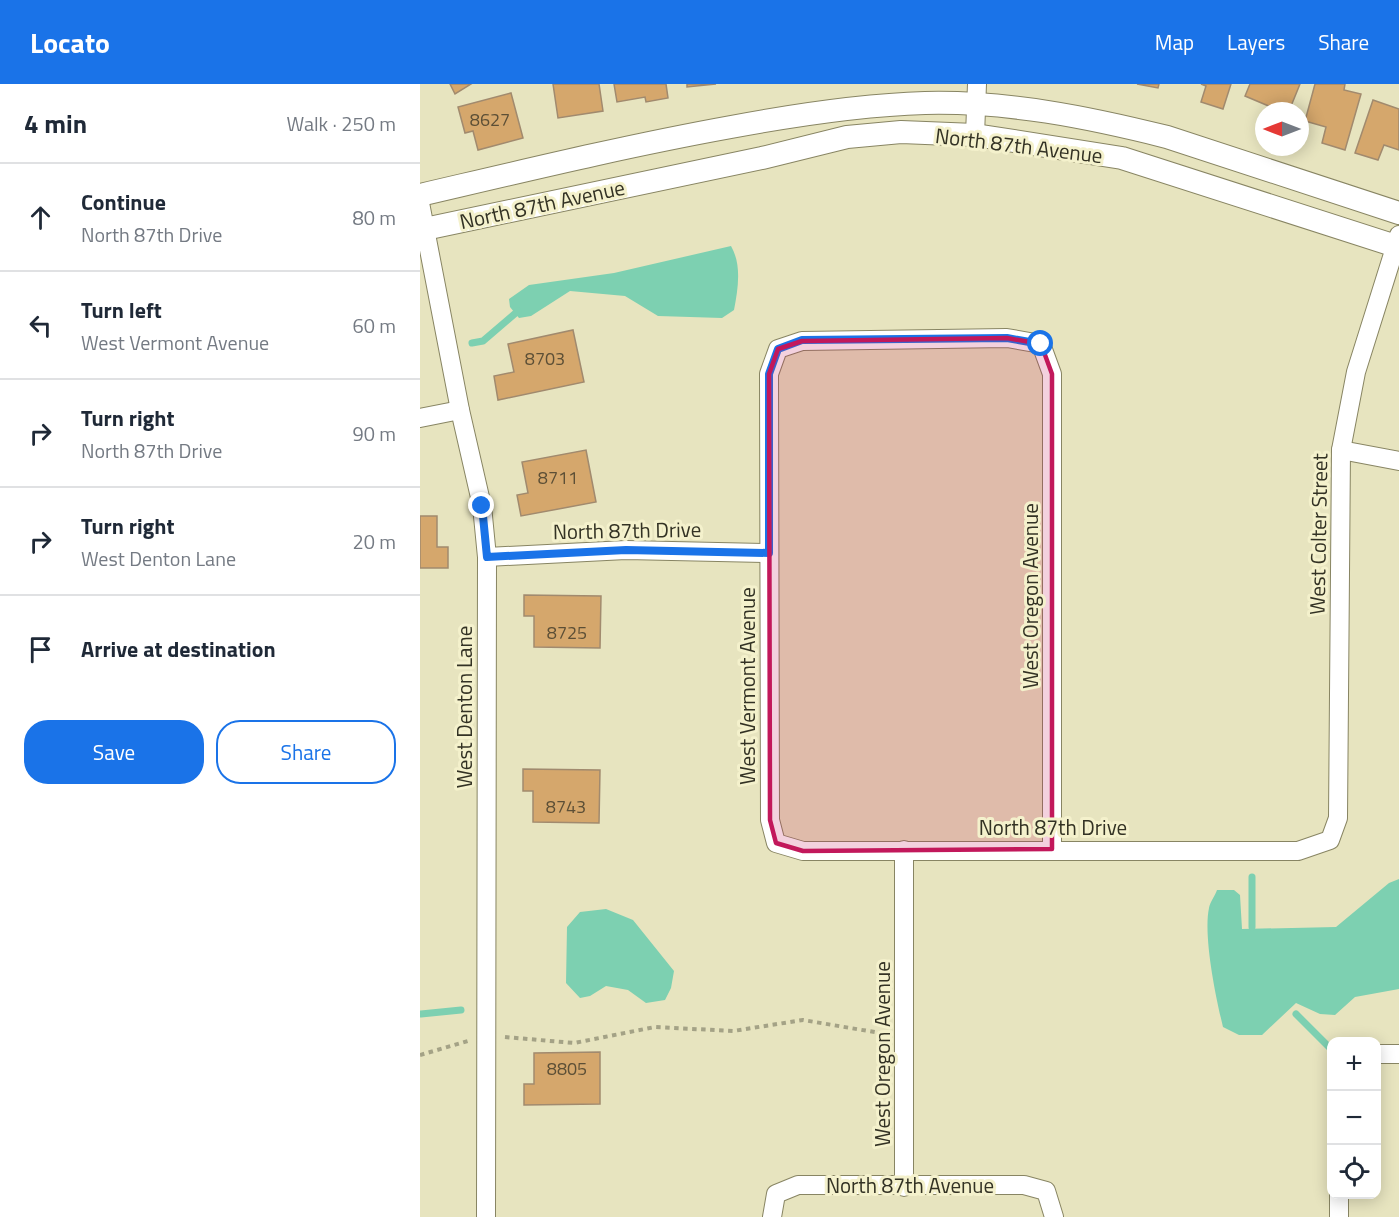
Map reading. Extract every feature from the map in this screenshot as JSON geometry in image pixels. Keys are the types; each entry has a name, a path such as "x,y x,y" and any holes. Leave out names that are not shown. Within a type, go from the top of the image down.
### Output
{"street":[{"path":"975,135 976,94"},
{"name":"North 87th Avenue","path":"420,195 657,140 792,116 976,94 1167,136 1399,213"},
{"name":"North 87th Avenue","path":"422,229 762,158 847,137 901,132 975,135 1122,158 1398,242"},
{"name":"West Denton Lane","path":"420,203 422,229 459,410 482,506 487,557 486,1217"},
{"name":"West Colter Street","path":"1330,840 1338,818 1341,450 1356,372 1398,242"},
{"name":"West Vermont Avenue","path":"776,843 770,820 769,374 778,349 802,340 1007,338 1041,344"},
{"name":"West Oregon Avenue","path":"1041,344 1052,374 1052,849"},
{"path":"420,418 459,410"},
{"path":"1341,450 1399,461"},
{"name":"North 87th Drive","path":"487,557 626,550 769,553"},
{"name":"North 87th Drive","path":"776,843 803,851 1052,849 1298,851 1330,840"},
{"name":"West Oregon Avenue","path":"904,850 904,1187"},
{"path":"1381,1054 1399,1054"},
{"name":"North 87th Avenue","path":"772,1217 776,1194 798,1185 904,1187 1024,1185 1046,1191 1054,1217"},
{"path":"1339,1199 1339,1217"}],"path":[{"path":"504,1037 574,1043 655,1027 733,1031 803,1020 887,1034"},
{"path":"420,1055 469,1041"}],"highlighted area":[{"path":"1007,338 1041,344 1052,374 1052,849 803,851 776,843 770,820 769,374 778,349 802,341"}],"shaded area":[{"path":"731,246 738,269 737,294 734,310 722,318 658,316 625,296 570,291 531,316 519,318 510,307 509,299 529,285 614,273"},
{"path":"1399,879 1399,989 1355,997 1335,1015 1320,1014 1296,1003 1262,1035 1239,1035 1223,1027 1214,984 1208,934 1209,908 1217,890 1234,890 1240,895 1242,929 1336,927 1389,883"},
{"path":"606,909 633,920 674,971 671,988 665,1000 646,1003 628,990 606,986 590,996 580,998 566,983 567,927 580,912"}],"building":[{"path":"450,84 471,84 455,94"},
{"path":"553,84 599,84 603,111 558,118"},
{"path":"614,84 666,84 668,98 646,102 645,97 617,102"},
{"path":"687,84 716,84 687,87"},
{"path":"1137,84 1159,84 1158,88"},
{"path":"1201,84 1231,84 1223,109 1201,102 1206,86"},
{"path":"1250,84 1300,84 1293,102 1259,102 1245,96"},
{"path":"1315,84 1345,84 1344,90 1361,94 1345,150 1322,143 1326,127 1309,122 1309,106"},
{"path":"511,93 523,138 478,150 473,131 465,133 458,107"},
{"path":"1373,100 1399,109 1399,150 1384,145 1378,160 1355,153"},
{"path":"573,330 584,382 498,400 494,376 514,372 508,344"},
{"path":"586,450 596,502 521,516 517,495 528,493 522,462"},
{"path":"420,516 437,516 437,547 448,547 448,568 420,568"},
{"path":"524,595 601,596 600,648 534,647 534,616 524,616"},
{"path":"523,769 600,770 599,823 533,822 533,791 523,791"},
{"path":"600,1052 600,1104 524,1105 524,1084 534,1084 534,1053"}],"waterway":[{"path":"472,343 483,341 518,311"},
{"path":"1252,877 1252,927"},
{"path":"421,1014 461,1010"},
{"path":"1296,1014 1327,1045"}],"route":[{"path":"482,506 487,557 626,550 769,553 769,374 778,349 802,340 1007,338 1041,344"}]}
